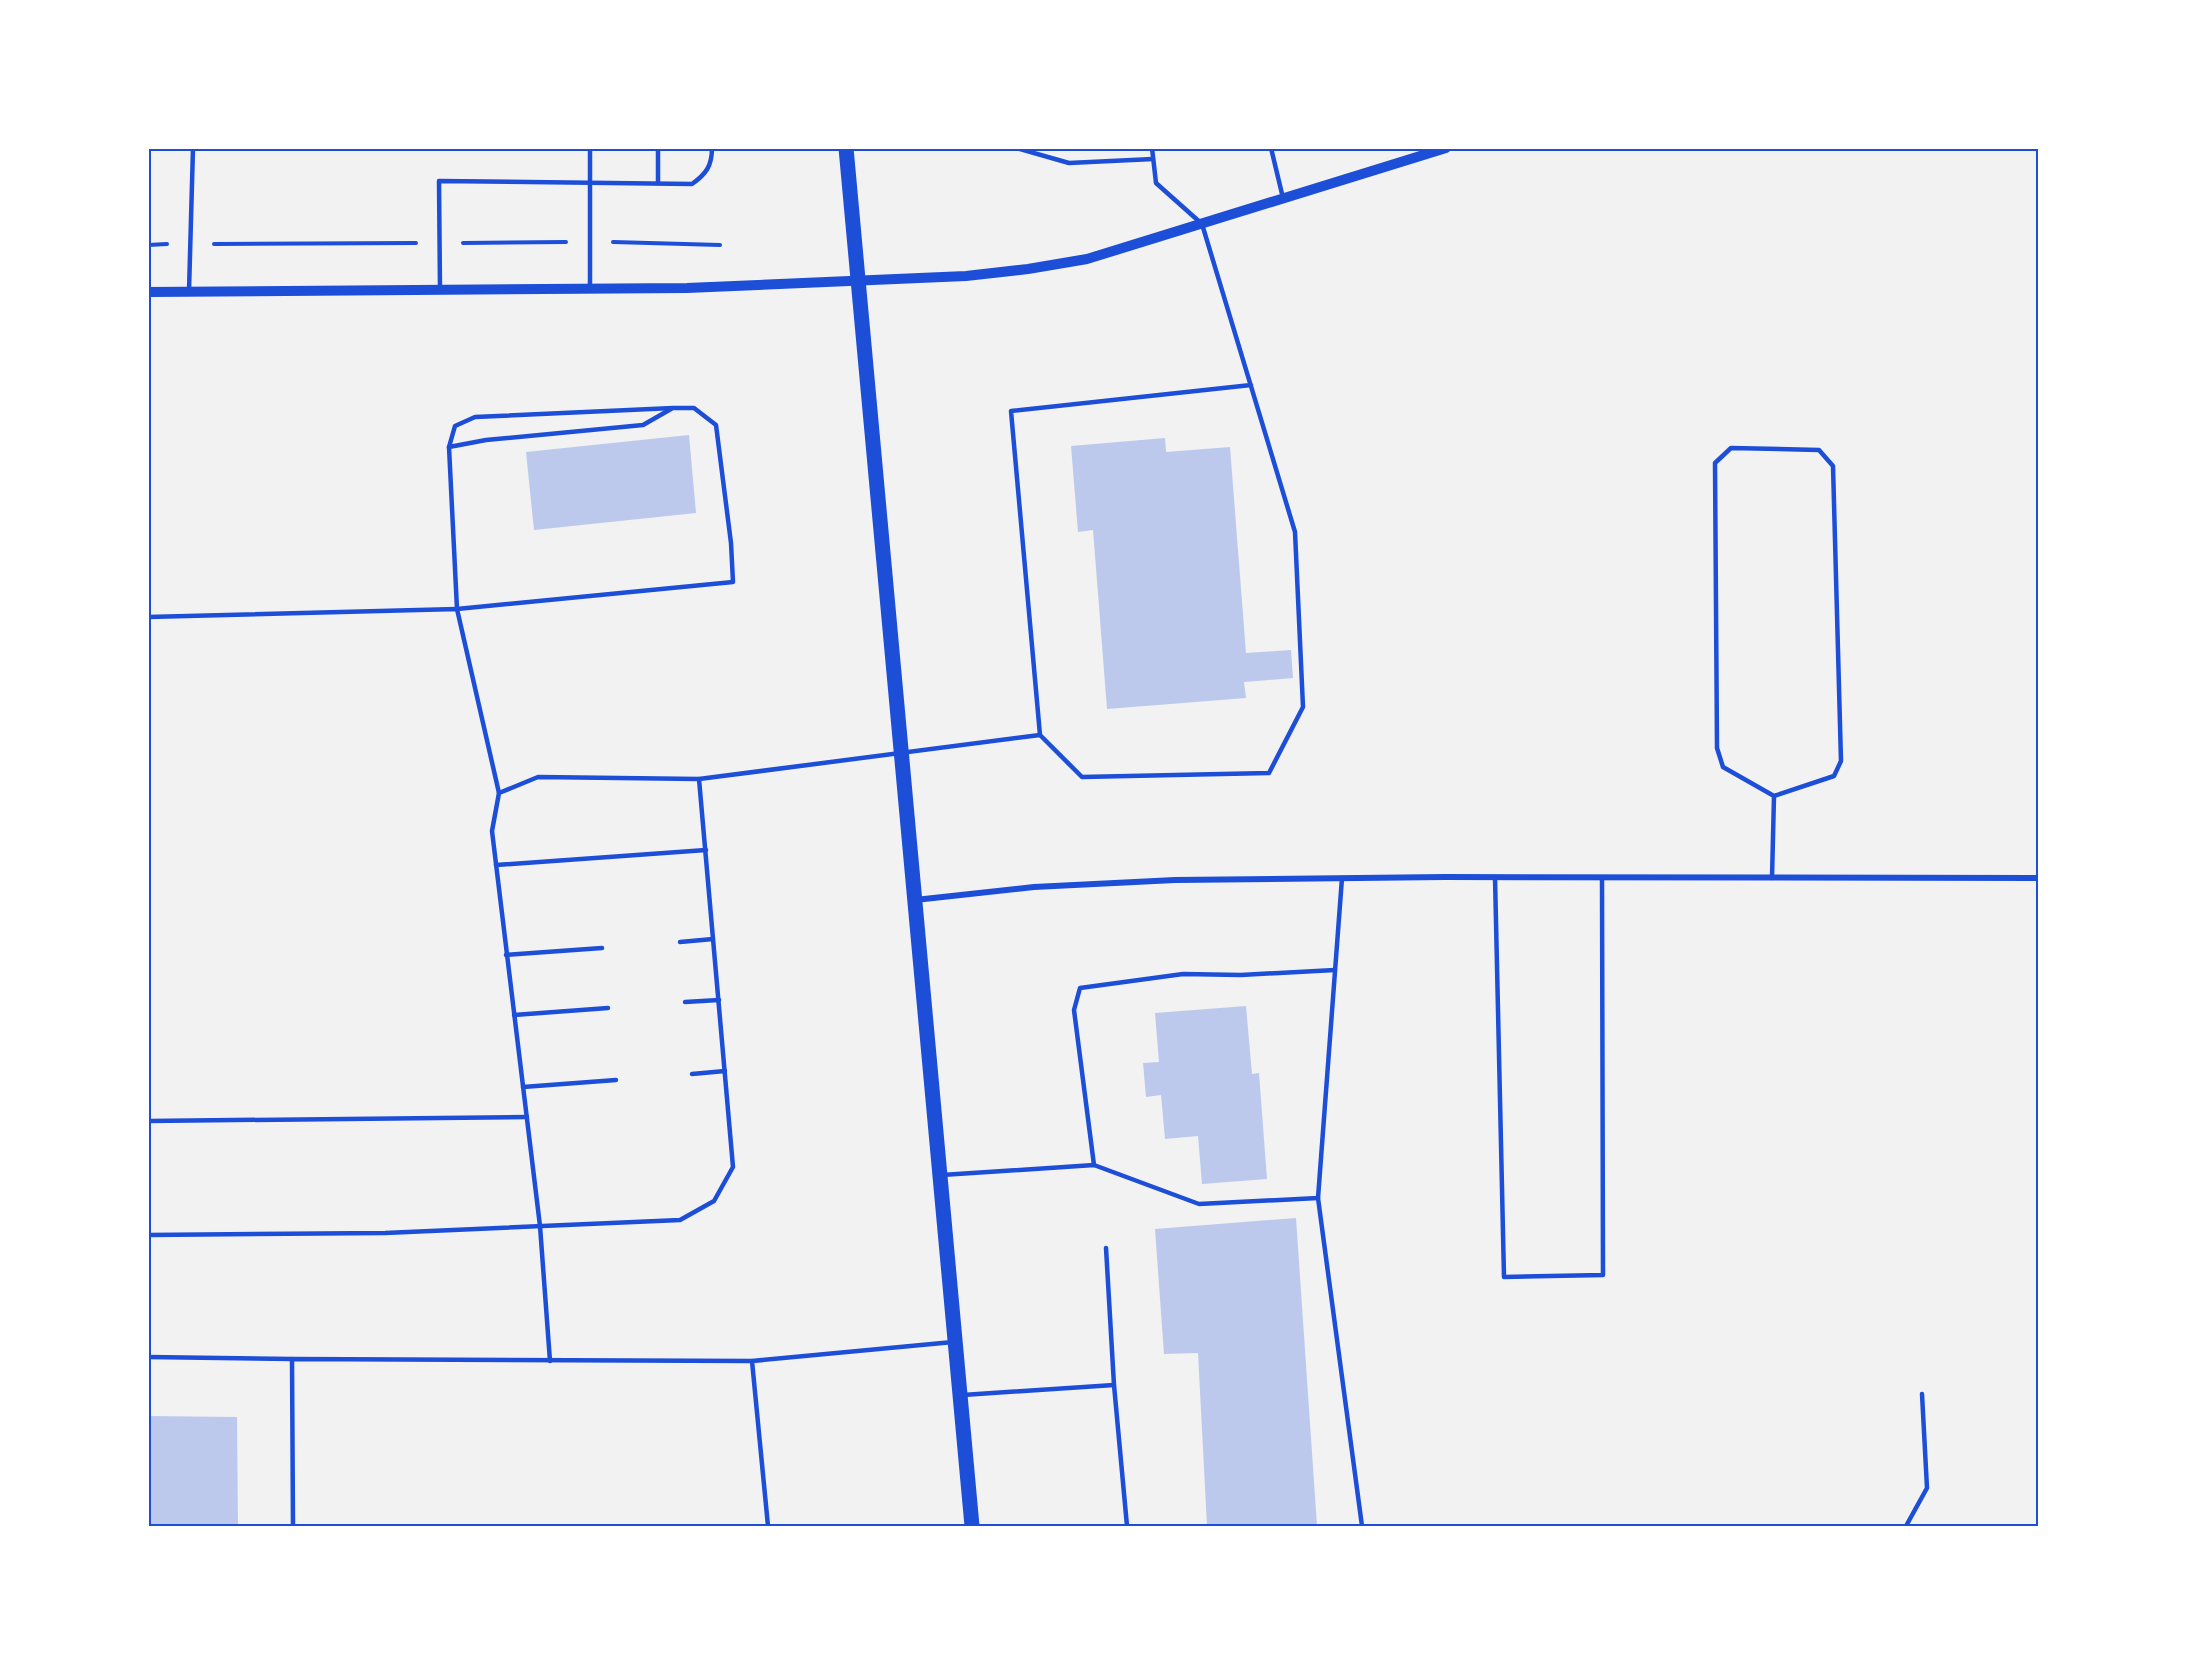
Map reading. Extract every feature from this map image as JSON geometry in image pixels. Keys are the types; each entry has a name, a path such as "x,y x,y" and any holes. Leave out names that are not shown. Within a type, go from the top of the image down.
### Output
{"main road":[{"path":"846,148 972,1527"}],"street":[{"path":"148,292 687,288 966,276 1029,269 1087,258 1283,200 1446,148"},
{"path":"915,900 1034,887 1176,880 1495,877 2038,878"}],"lane":[{"path":"189,291 193,148"},
{"path":"590,148 590,289"},
{"path":"658,148 658,183"},
{"path":"440,290 439,181 692,184 706,174 712,148"},
{"path":"1016,148 1070,163 1153,159"},
{"path":"1152,148 1156,183 1202,224 1251,385 1294,532 1303,707 1269,773 1082,777 1040,735 1011,411 1251,385"},
{"path":"1271,148 1283,200"},
{"path":"449,447 486,440 643,425 674,408"},
{"path":"148,616 457,609 733,582 731,543 716,425 694,408 475,417 455,426 449,447 457,609 498,793 492,831 495,865 540,1226 550,1361"},
{"path":"1731,448 1819,450 1833,466 1841,761 1834,776 1774,796 1723,766 1717,748 1715,463 1731,448"},
{"path":"498,793 538,777 699,779 1040,735"},
{"path":"148,1235 385,1233 680,1220 714,1201 733,1167 699,779"},
{"path":"1772,878 1774,796"},
{"path":"495,865 706,850"},
{"path":"1495,877 1504,1278 1603,1275 1602,877"},
{"path":"1342,878 1318,1198 1362,1527"},
{"path":"680,942 713,939"},
{"path":"507,955 602,948"},
{"path":"1094,1165 1074,1010 1080,988 1183,974 1241,975 1335,970"},
{"path":"686,1002 719,1000"},
{"path":"514,1015 608,1008"},
{"path":"692,1074 725,1071"},
{"path":"523,1087 616,1080"},
{"path":"148,1121 527,1118"},
{"path":"940,1175 1094,1165 1200,1204 1318,1198"},
{"path":"1106,1248 1114,1385 1127,1527"},
{"path":"148,1357 752,1361 956,1342"},
{"path":"292,1359 293,1527"},
{"path":"752,1361 768,1527"},
{"path":"960,1395 1114,1385"},
{"path":"1906,1527 1927,1488 1922,1394"}],"building":[{"path":"689,435 696,513 534,530 526,452"},
{"path":"1165,438 1166,452 1230,447 1246,653 1291,650 1293,678 1244,682 1246,698 1107,709 1093,530 1078,532 1071,446"},
{"path":"1246,1006 1252,1074 1259,1073 1267,1179 1202,1184 1198,1136 1165,1139 1161,1095 1146,1097 1143,1063 1159,1062 1155,1013"},
{"path":"1296,1218 1317,1526 1207,1526 1198,1353 1164,1354 1155,1229"},
{"path":"148,1416 237,1417 238,1526 148,1526"}]}
